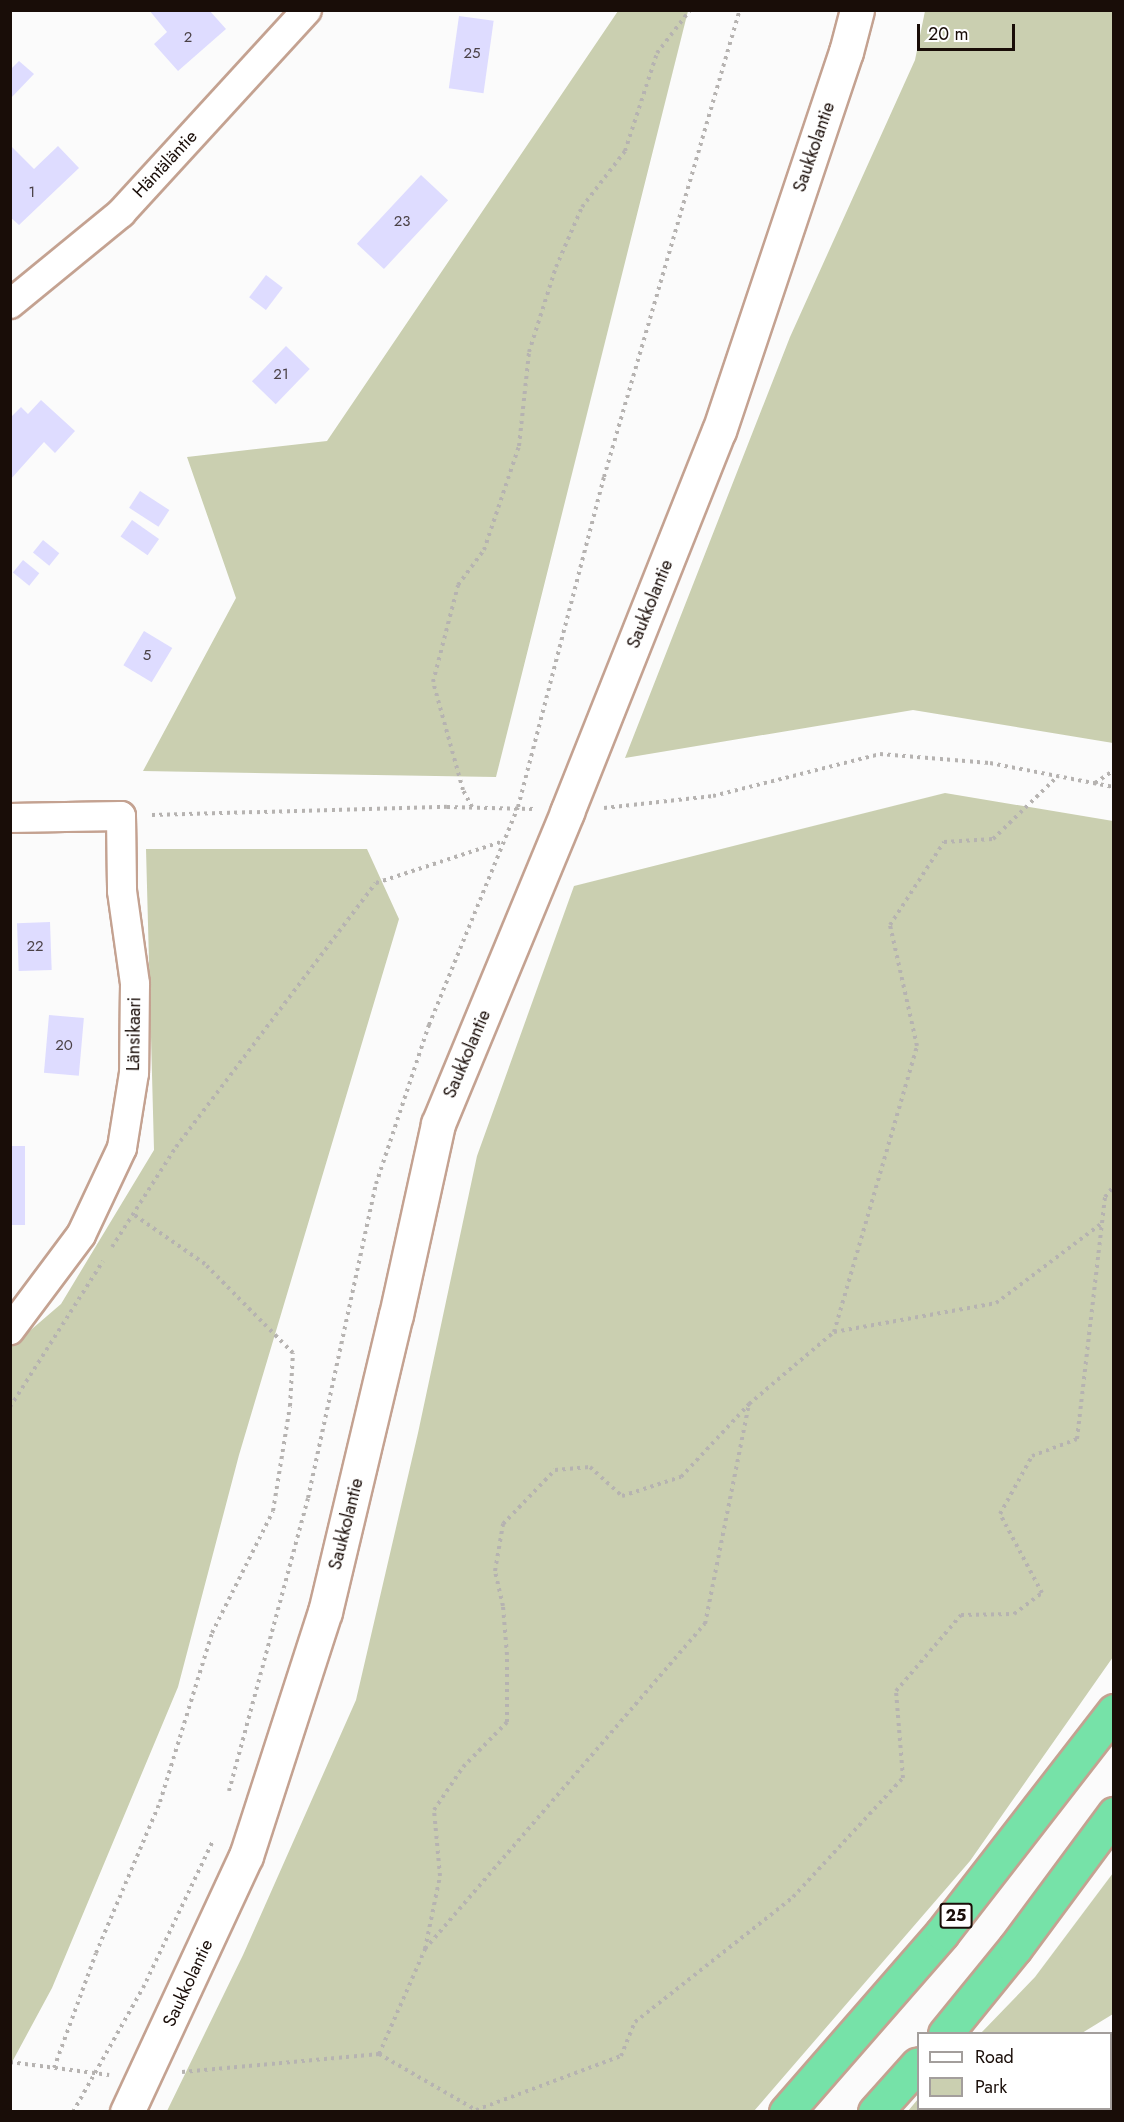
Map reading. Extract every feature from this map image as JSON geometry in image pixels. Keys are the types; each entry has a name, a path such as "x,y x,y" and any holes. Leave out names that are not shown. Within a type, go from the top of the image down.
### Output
{"highway":[{"name":"25","path":"786,2112 942,1933 1113,1711"},
{"path":"947,2032 1015,1948 1113,1814"},
{"path":"875,2112 917,2065"}],"street":[{"name":"Saukkolantie","path":"127,2112 146,2076 246,1856 325,1612 396,1315 438,1124 567,812 719,432 846,52 857,10"},
{"name":"Häntäläntie","path":"10,304 121,213 304,11"},
{"path":"10,818 121,816"},
{"name":"Länsikaari","path":"10,1330 81,1235 122,1148 134,1073 135,984 122,891 121,816"}],"path":[{"path":"472,807 463,790 434,682 458,585 484,550 519,446 529,352 556,267 582,207 625,152 657,53 690,10"},
{"path":"121,816 472,807 518,807 567,812 713,796 880,754 990,763 1113,787"},
{"path":"1095,783 1113,770"},
{"path":"834,1332 917,1046 890,925 944,842 993,839 1058,776"},
{"path":"10,1407 176,1147 375,883 504,841"},
{"path":"10,2062 94,2074 146,2076 379,2054 476,2110 621,2056 635,2022 793,1897 903,1778 896,1691 961,1615 1014,1614 1042,1593 1000,1514 1032,1456 1077,1439 1105,1197 1113,1186"},
{"path":"54,2068 96,1953 160,1802 212,1633 273,1511 290,1406 293,1353 205,1264 133,1214"},
{"path":"379,2054 425,1949 440,1876 434,1810 462,1767 507,1722 507,1655 503,1606 495,1571 503,1524 555,1470 590,1467 622,1496 681,1478 749,1404 834,1332 996,1303 1102,1224"},
{"path":"425,1949 705,1624 749,1404"}],"green space":[{"path":"618,11 688,11 496,777 143,771 236,598 187,457 327,441"},
{"path":"925,11 1113,11 1113,743 913,710 625,758 790,337 915,60"},
{"path":"945,793 1113,821 1113,1657 970,1861 754,2111 167,2111 243,1955 356,1700 418,1433 477,1156 574,886"},
{"path":"146,849 367,849 399,919 239,1455 178,1687 52,1988 11,2064 11,1347 61,1304 154,1150"},
{"path":"1113,1873 1113,2014 1084,2032 982,2032 1035,1977"},
{"path":"917,2100 917,2110 963,2110 961,2111 908,2111"}],"building":[{"path":"149,10 209,10 226,29 178,71 154,44 167,32"},
{"path":"459,16 494,21 483,93 449,88"},
{"path":"19,61 34,74 10,99 10,70"},
{"path":"10,145 34,169 58,146 79,168 19,225 10,217"},
{"path":"421,175 448,200 384,269 357,244"},
{"path":"266,275 283,288 266,310 249,297"},
{"path":"286,346 310,369 276,404 252,381"},
{"path":"41,400 75,431 55,453 44,442 10,480 10,418 21,407 28,414"},
{"path":"140,491 169,510 158,527 129,508"},
{"path":"132,520 159,539 148,555 121,536"},
{"path":"43,540 59,553 49,566 33,552"},
{"path":"23,560 39,573 29,586 13,572"},
{"path":"144,631 172,648 152,682 123,665"},
{"path":"50,922 52,970 19,971 17,923"},
{"path":"49,1015 84,1018 79,1076 44,1073"},
{"path":"10,1146 25,1146 25,1225 10,1225"}]}
